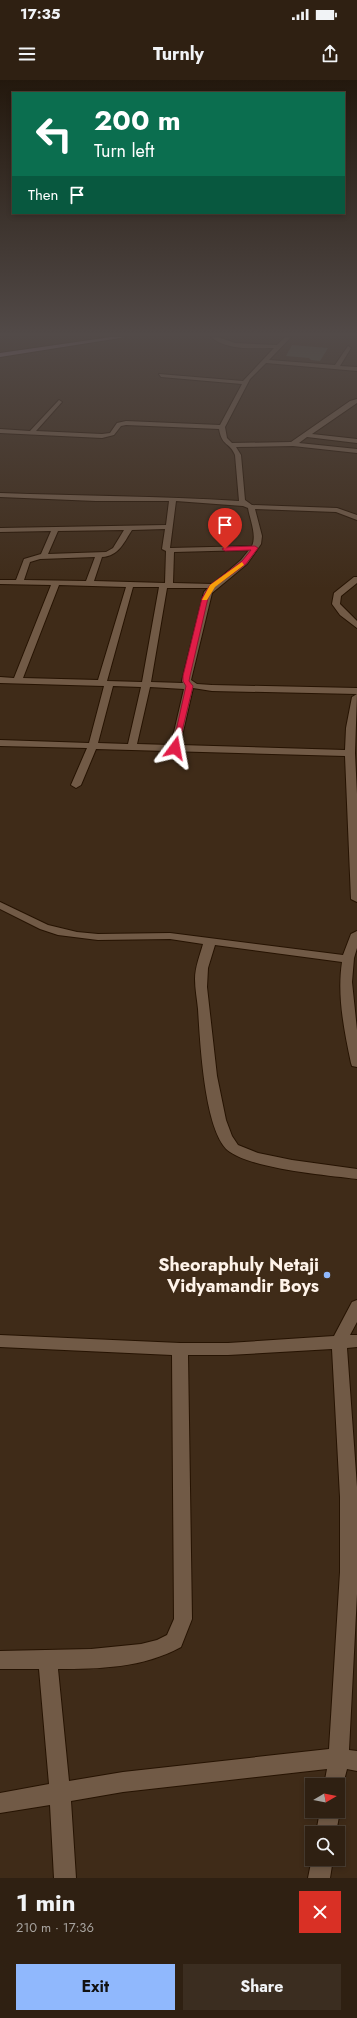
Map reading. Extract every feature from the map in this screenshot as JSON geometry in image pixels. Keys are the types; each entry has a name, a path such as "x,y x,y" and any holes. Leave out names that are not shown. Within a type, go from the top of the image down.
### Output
{"street":[{"path":"31,433 42,421"},
{"path":"175,748 189,685 186,681 188,668 205,598 212,586 244,562 255,548 258,536 247,505 240,496 238,456 236,450 224,439 222,427 225,421"},
{"path":"293,444 327,421"},
{"path":"0,432 109,436 119,424 126,423 222,427"},
{"path":"308,435 357,441"},
{"path":"231,445 293,444 357,451"},
{"path":"0,495 96,499 173,499 337,510 357,518"},
{"path":"173,499 166,549 255,548"},
{"path":"0,530 169,527"},
{"path":"19,582 29,559 41,557 99,555 113,552 129,528"},
{"path":"41,557 44,555 55,530"},
{"path":"132,746 166,586 170,550"},
{"path":"89,584 99,555"},
{"path":"357,579 338,595 336,604 343,613 357,624"},
{"path":"0,582 212,586"},
{"path":"18,680 56,583"},
{"path":"76,785 93,745 106,683 130,585"},
{"path":"0,680 189,685 212,688 357,691"},
{"path":"357,697 350,753 357,899"},
{"path":"0,743 350,753"},
{"path":"0,905 44,927 77,936 131,937 154,935 348,959"},
{"path":"357,934 348,959 349,1010 357,1063"},
{"path":"210,941 200,974 200,985 203,994 211,1090 225,1136 233,1148 279,1163 357,1174"},
{"path":"338,1778 348,1759 346,1645 349,1542 349,1498 339,1342 357,1306"},
{"path":"0,1341 180,1350 228,1349 357,1341"},
{"path":"0,1660 130,1656 157,1651 175,1640 183,1619 180,1350"},
{"path":"47,1658 60,1793 65,1878"},
{"path":"0,1803 123,1782 348,1759"},
{"path":"319,1878 321,1866"}],"slow traffic":[{"path":"205,599 212,586 242,564"}],"place":[{"name":"Sheoraphuly Netaji Vidyamandir Boys","path":"327,1275"}],"route":[{"path":"175,748 189,686 186,681 205,598 212,586 244,562 255,548 225,549"}]}
